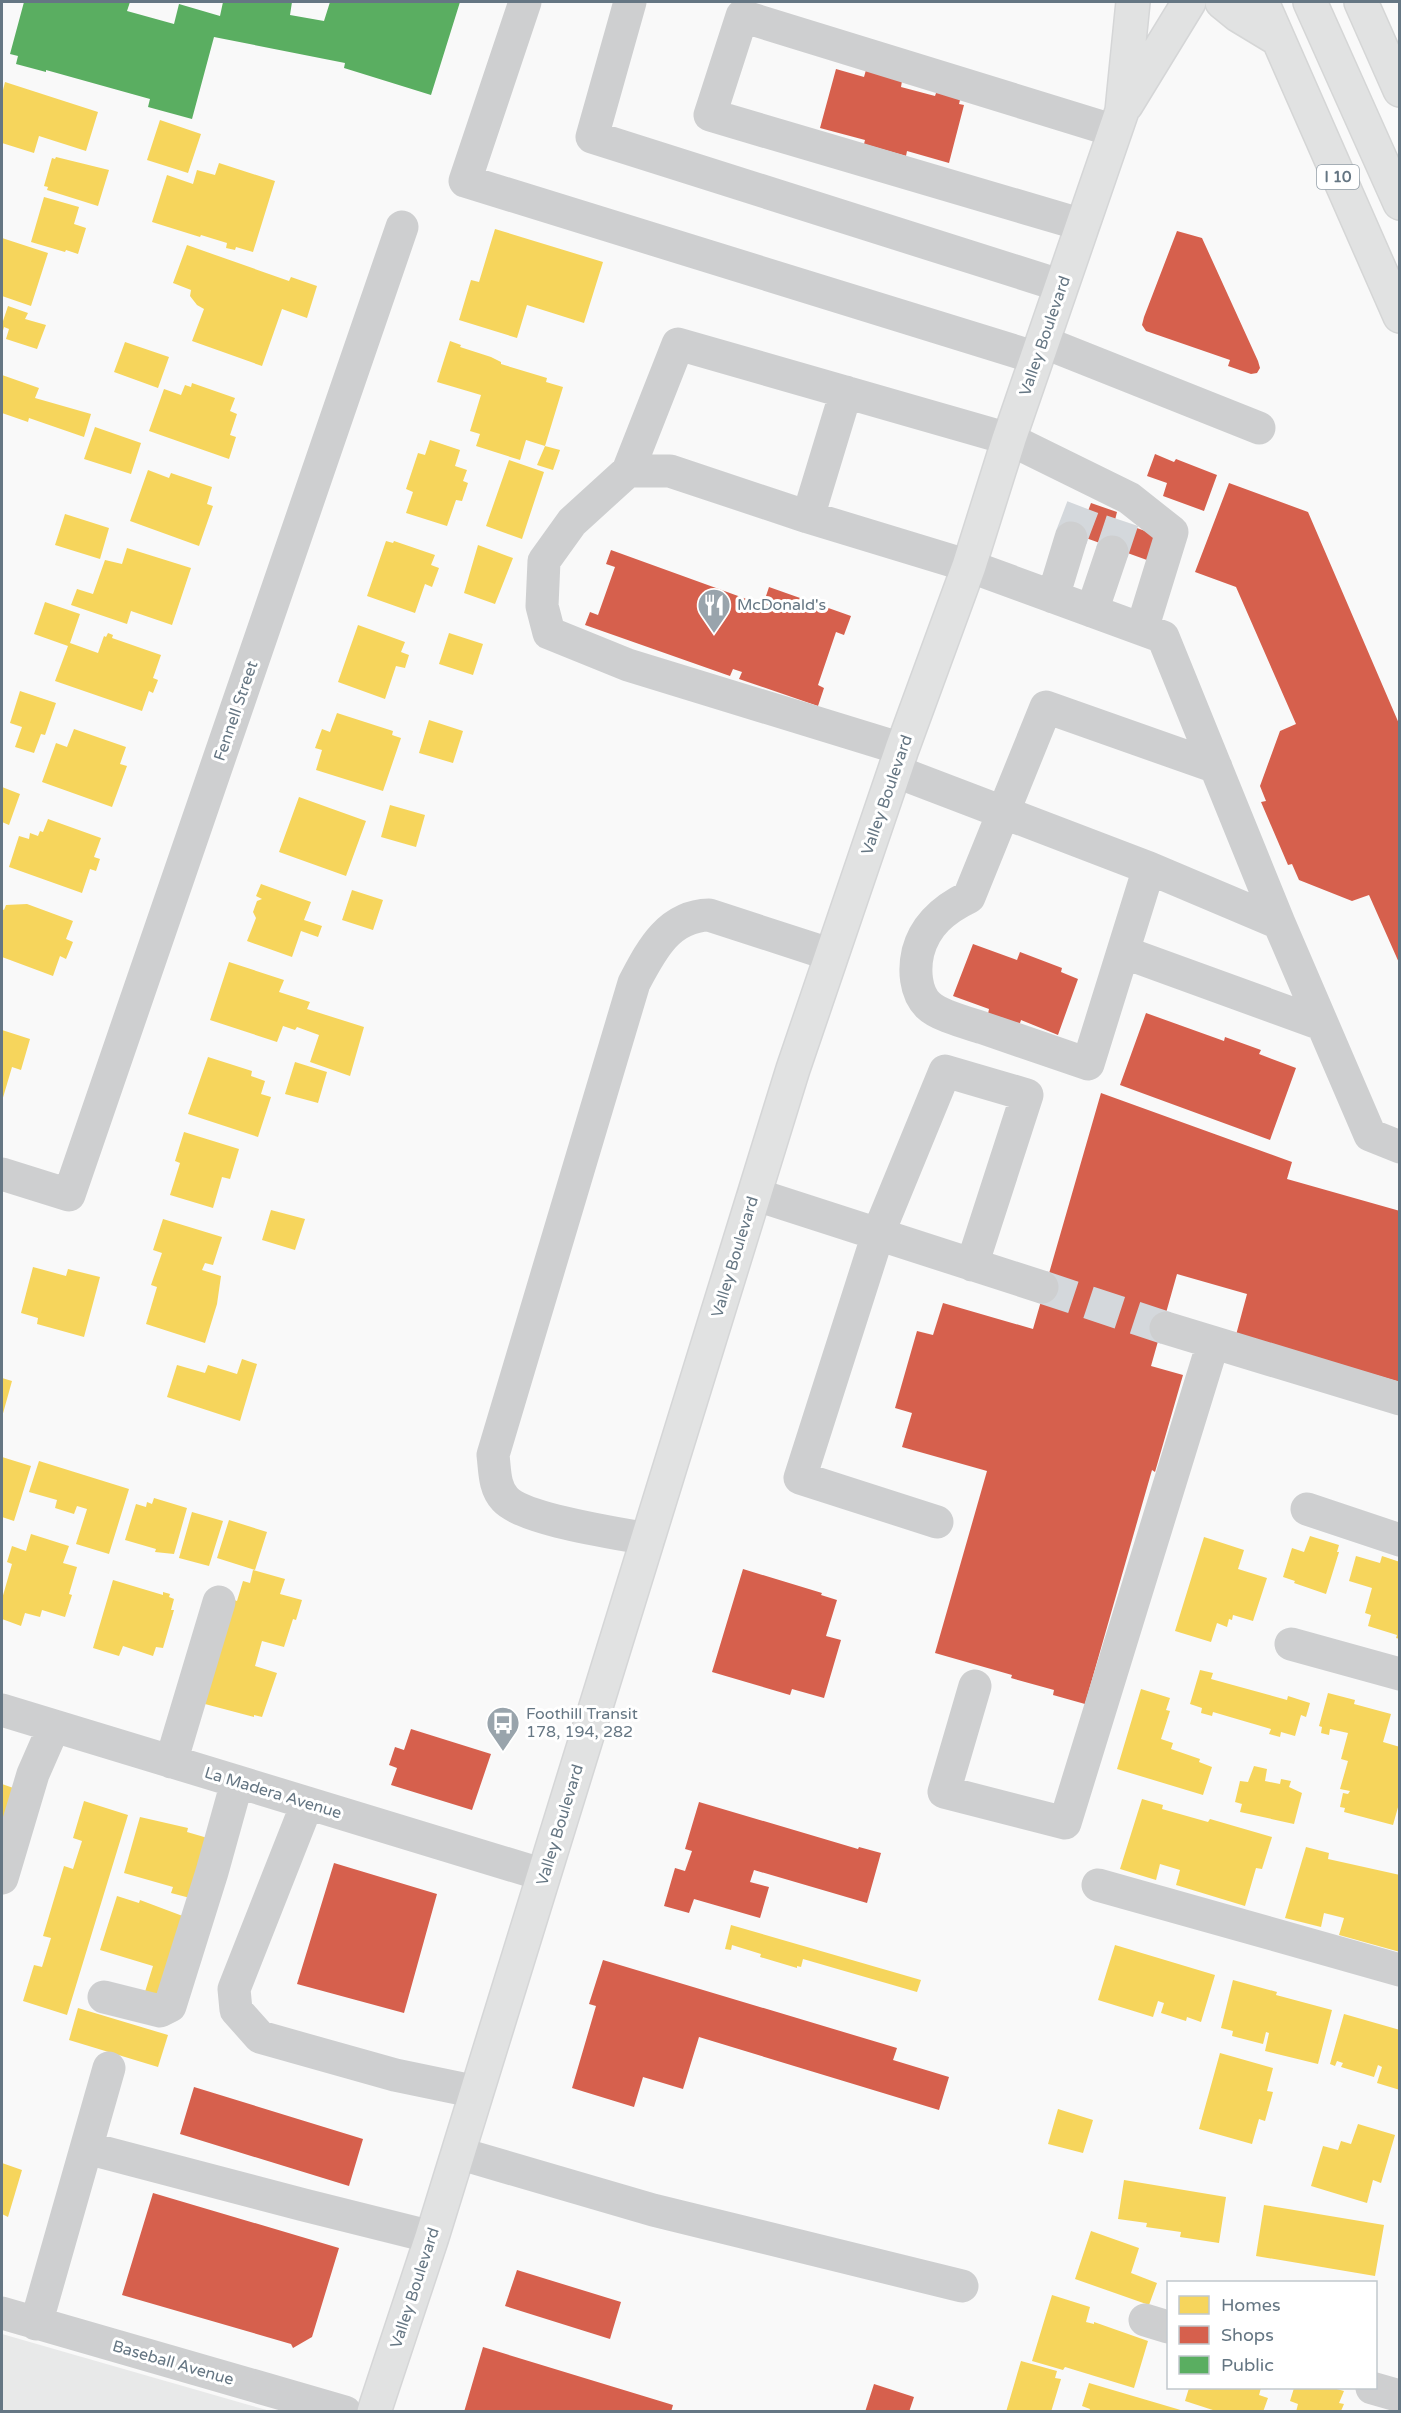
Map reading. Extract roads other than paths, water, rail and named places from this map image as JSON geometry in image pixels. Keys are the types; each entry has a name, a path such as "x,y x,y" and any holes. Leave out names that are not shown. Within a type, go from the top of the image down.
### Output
{"main road":[{"name":"Valley Boulevard","path":"1119,121 1133,2"},
{"name":"Valley Boulevard","path":"374,2412 432,2237 793,1069 899,760 969,566 1009,439 1119,121 1189,2"},
{"path":"1310,2 1400,203"},
{"path":"1360,2 1400,90"},
{"name":"I 10","path":"1241,6 1276,38 1400,316"}],"street":[{"path":"525,2 465,181 1040,350 1259,428"},
{"path":"630,2 592,137 1062,286"},
{"path":"1083,225 710,115 742,16 1119,121"},
{"name":"Fennell Street","path":"2,1174 69,1196 402,227"},
{"path":"1142,629 1172,532 1088,492 1009,439 678,344 628,471 572,522 544,561 542,606 549,633 627,665 899,760 1004,812 1149,868 1279,923"},
{"path":"808,517 846,393"},
{"path":"628,471 670,471 808,517 969,566 1163,638 1321,1024 1370,1135 1400,1147"},
{"path":"1053,597 1071,538"},
{"path":"1092,611 1112,552"},
{"path":"1149,868 1088,1064 953,1018 928,1005 917,986 915,965 920,944 933,922 950,906 969,897 1046,707 1216,767"},
{"path":"648,1539 528,1514 506,1500 495,1482 493,1455 634,983 652,949 682,920 693,915 709,915 832,955"},
{"path":"1123,952 1321,1024"},
{"path":"937,1522 800,1478 878,1234 945,1071 1027,1095 972,1265"},
{"path":"754,1194 1042,1287"},
{"path":"1166,1328 1400,1399"},
{"path":"975,1686 944,1792 1065,1823 1213,1343"},
{"path":"1307,1509 1400,1540"},
{"path":"171,1762 219,1602"},
{"path":"1292,1644 1400,1674"},
{"name":"La Madera Avenue","path":"2,1710 544,1875"},
{"path":"2,1878 33,1774 54,1726"},
{"path":"104,1996 160,2011 170,2006 212,1872 237,1782"},
{"path":"308,1804 234,1989 236,2010 260,2037 395,2076 477,2092"},
{"path":"1098,1885 1400,1970"},
{"path":"36,2324 109,2068"},
{"path":"87,2148 432,2237"},
{"path":"458,2153 653,2211 962,2286"},
{"name":"Baseball Avenue","path":"2,2313 345,2412"},
{"path":"1376,2389 1400,2396"}],"tunnel":[{"path":"1071,538 1084,504"},
{"path":"1112,552 1123,519"},
{"path":"1042,1287 1166,1328"}],"place":[{"name":"McDonald's","path":"714,634"},
{"name":"Foothill Transit 178, 194, 282","path":"503,1752"}]}
